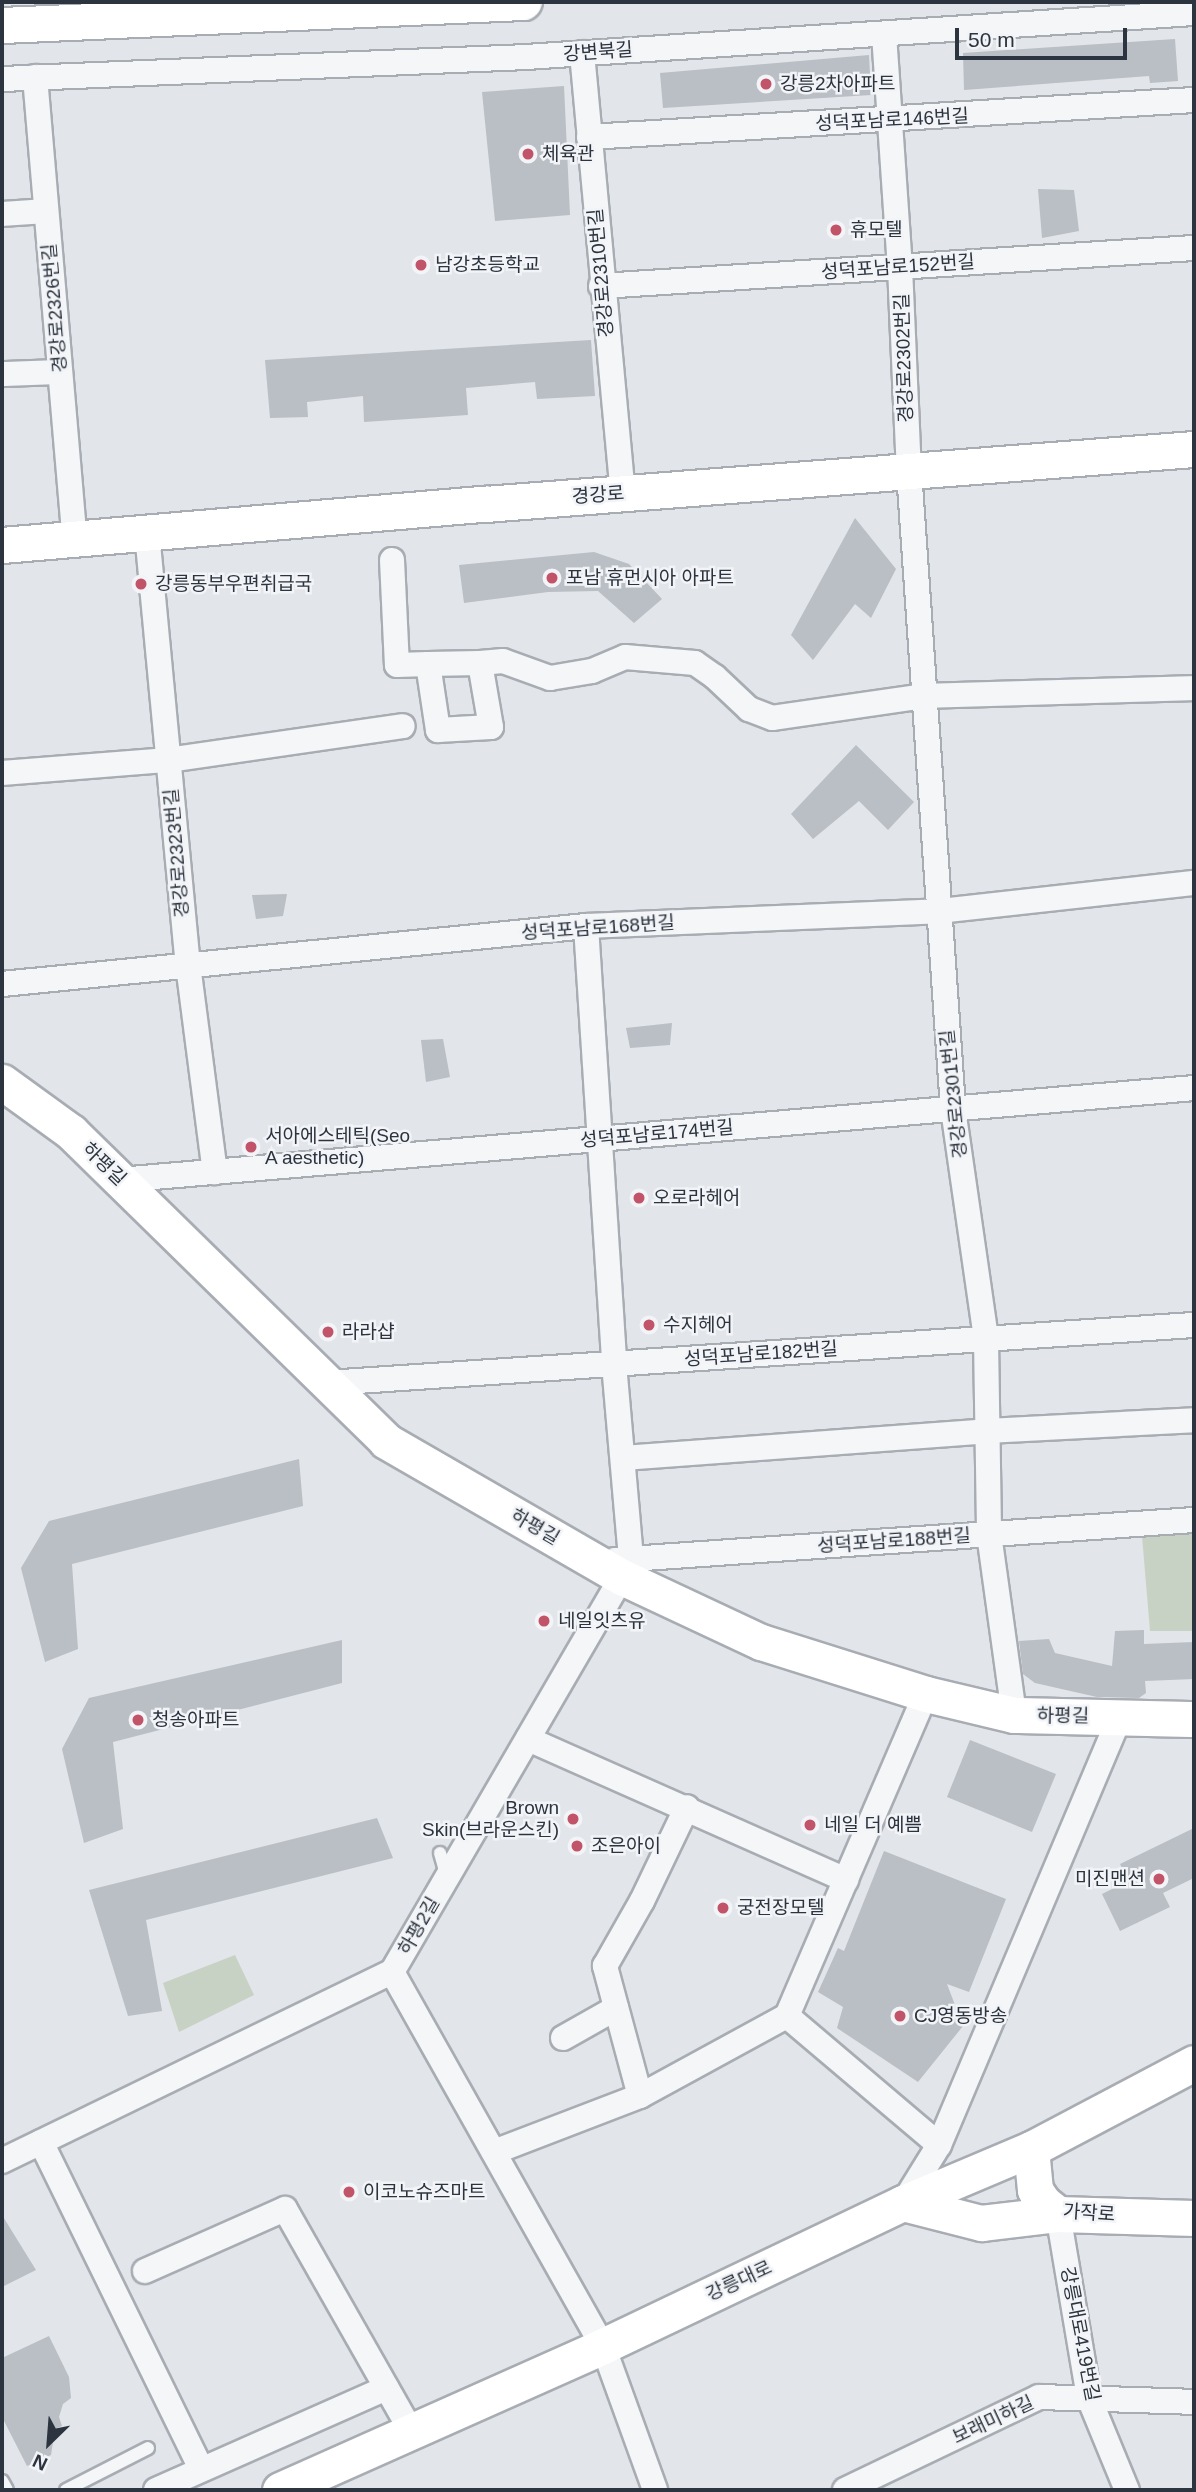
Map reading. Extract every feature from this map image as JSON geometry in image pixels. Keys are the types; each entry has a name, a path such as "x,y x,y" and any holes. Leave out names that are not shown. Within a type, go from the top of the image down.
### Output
{"street":[{"path":"2,26 523,2"},
{"name":"강변북길","path":"2,79 582,53 1194,13"},
{"name":"경강로2302번길","path":"884,34 900,267 909,471"},
{"name":"경강로2310번길","path":"582,53 601,286 623,493"},
{"name":"경강로2326번길","path":"35,77 75,539"},
{"name":"성덕포남로146번길","path":"589,137 1194,100"},
{"path":"2,214 46,211"},
{"name":"성덕포남로152번길","path":"601,286 1194,247"},
{"path":"2,373 60,372"},
{"name":"경강로","path":"2,545 1194,449"},
{"name":"경강로2301번길","path":"909,471 953,1109 986,1339 989,1534 1014,1715"},
{"name":"경강로2323번길","path":"147,533 188,965 215,1172"},
{"path":"392,560 397,664 503,661 550,678 592,671 625,657 695,663 715,677 748,709 772,718 925,696 1194,688"},
{"path":"428,664 438,730 491,727 481,663"},
{"path":"2,773 169,760 403,726"},
{"name":"성덕포남로168번길","path":"2,984 586,926 939,911 1194,883"},
{"path":"586,926 614,1364 623,1458 616,1566"},
{"name":"하평길","path":"2,1082 71,1132 386,1441 616,1566 761,1642 926,1694 1014,1715 1194,1719"},
{"name":"성덕포남로174번길","path":"120,1180 1194,1088"},
{"name":"성덕포남로182번길","path":"327,1383 1194,1325"},
{"path":"623,1458 987,1431 1194,1420"},
{"name":"성덕포남로188번길","path":"616,1566 989,1534 1194,1520"},
{"name":"하평2길","path":"2,2161 392,1972 528,1739 616,1566"},
{"path":"494,2152 640,2096 787,2016 926,1694"},
{"path":"1058,2214 981,2223 903,2203 939,2145 1120,1717"},
{"path":"528,1739 687,1807 846,1880"},
{"path":"640,2096 605,1966 642,1901 687,1807"},
{"path":"392,1972 603,2346 655,2490"},
{"path":"563,2038 617,2008"},
{"path":"787,2016 939,2145"},
{"name":"강릉대로","path":"280,2490 603,2346 903,2203 1031,2149 1194,2063"},
{"path":"41,2142 201,2469"},
{"name":"가작로","path":"1031,2149 1035,2190 1043,2202 1058,2214 1194,2218"},
{"path":"145,2271 285,2209 411,2431"},
{"name":"강릉대로419번길","path":"1058,2214 1089,2398 1127,2490"},
{"path":"156,2490 386,2388"},
{"name":"보래미하길","path":"845,2490 874,2484 1040,2397 1194,2402"}],"lane":[{"path":"440,1853 447,1878"},
{"path":"66,2490 148,2448"},
{"path":"2,2481 7,2490"}],"green space":[{"path":"1194,1533 1194,1631 1150,1631 1142,1536"},
{"path":"235,1955 254,1995 179,2032 163,1983"}],"building":[{"path":"1175,39 1178,81 1150,83 1149,76 964,90 963,53"},
{"name":"강릉2차아파트","path":"869,55 871,95 663,108 660,73"},
{"name":"체육관","path":"564,86 570,215 495,221 482,92"},
{"path":"1038,189 1074,190 1079,231 1042,238"},
{"path":"591,340 595,396 537,399 535,382 466,388 468,415 364,422 363,396 307,402 308,417 270,418 265,360"},
{"path":"855,518 896,569 871,618 855,604 813,660 791,635"},
{"name":"포남 휴먼시아 아파트","path":"594,552 629,564 662,599 634,623 598,591 548,592 464,603 459,565"},
{"path":"856,745 914,802 888,830 859,801 813,839 791,814"},
{"path":"287,894 283,916 256,919 252,895"},
{"path":"672,1023 670,1045 630,1048 626,1028"},
{"path":"443,1039 450,1077 426,1082 421,1040"},
{"path":"299,1459 303,1506 72,1564 78,1649 45,1662 21,1568 49,1521"},
{"path":"1144,1630 1144,1644 1194,1642 1194,1679 1145,1681 1146,1693 1139,1698 1097,1697 1035,1683 1023,1674 1019,1641 1049,1639 1055,1653 1112,1666 1115,1631"},
{"name":"청송아파트","path":"342,1640 342,1683 113,1742 123,1829 84,1843 62,1749 89,1698"},
{"path":"970,1740 1056,1774 1032,1832 947,1797"},
{"path":"377,1818 393,1858 146,1920 162,2011 128,2016 89,1890"},
{"name":"미진맨션","path":"1194,1828 1194,1878 1163,1893 1170,1907 1120,1931 1102,1894 1128,1881 1120,1864"},
{"path":"884,1851 1006,1899 969,1992 947,1984 963,2026 918,2082 837,2028 843,2007 818,1992 838,1948 844,1951"},
{"path":"2,2215 36,2270 2,2287"},
{"path":"49,2336 69,2377 71,2398 63,2404 59,2417 62,2426 55,2429 51,2455 27,2466 2,2417 2,2358"}],"place":[{"name":"강릉2차아파트","path":"766,84"},
{"name":"체육관","path":"528,154"},
{"name":"휴모텔","path":"836,230"},
{"name":"남강초등학교","path":"421,265"},
{"name":"포남 휴먼시아 아파트","path":"552,578"},
{"name":"강릉동부우편취급국","path":"141,584"},
{"name":"서아에스테틱(Seo A aesthetic)","path":"251,1147"},
{"name":"오로라헤어","path":"639,1198"},
{"name":"수지헤어","path":"649,1325"},
{"name":"라라샵","path":"328,1332"},
{"name":"네일잇츠유","path":"544,1621"},
{"name":"청송아파트","path":"138,1720"},
{"name":"Brown Skin(브라운스킨)","path":"573,1819"},
{"name":"네일 더 예쁨","path":"810,1825"},
{"name":"조은아이","path":"577,1846"},
{"name":"미진맨션","path":"1159,1879"},
{"name":"궁전장모텔","path":"723,1908"},
{"name":"CJ영동방송","path":"900,2016"},
{"name":"이코노슈즈마트","path":"349,2192"}]}
